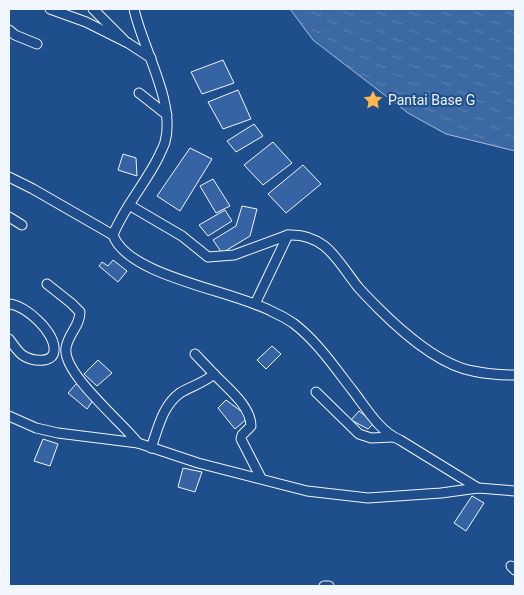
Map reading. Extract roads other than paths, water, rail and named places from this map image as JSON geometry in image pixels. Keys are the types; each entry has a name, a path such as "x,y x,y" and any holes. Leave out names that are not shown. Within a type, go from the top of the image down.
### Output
{"street":[{"path":"50,9 86,22 151,58"},
{"path":"93,9 128,44"},
{"path":"134,9 137,23 151,58 167,115 166,142 154,167 118,223 113,235 116,244 136,261 195,285 255,304 292,322 308,337 379,423 393,437 478,488"},
{"path":"9,30 15,35 37,44"},
{"path":"139,93 167,115"},
{"path":"9,177 113,235"},
{"path":"130,206 182,236 208,257 234,255 288,235 296,234 306,237 325,246 339,260 358,286 379,309 405,333 436,355 447,362 473,371 515,375"},
{"path":"9,218 22,225"},
{"path":"255,304 288,235"},
{"path":"46,284 80,312 79,323 71,334 66,348 70,366 82,383 138,443"},
{"path":"9,304 15,304 33,314 52,341 55,349 54,354 52,358 46,360 26,357 9,339"},
{"path":"195,354 246,409 251,426 242,435 241,439 261,478"},
{"path":"152,448 161,420 170,403 181,393 208,380 214,374"},
{"path":"316,392 359,434 371,438 393,437"},
{"path":"9,416 36,428 58,433 138,443 198,463 307,491 368,498 441,493 478,488 515,492"},
{"path":"324,586 329,586"}],"water":[{"path":"290,9 515,9 515,151 446,134 408,113 313,40"}],"place":[{"name":"Pantai Base G","path":"373,100"}]}
